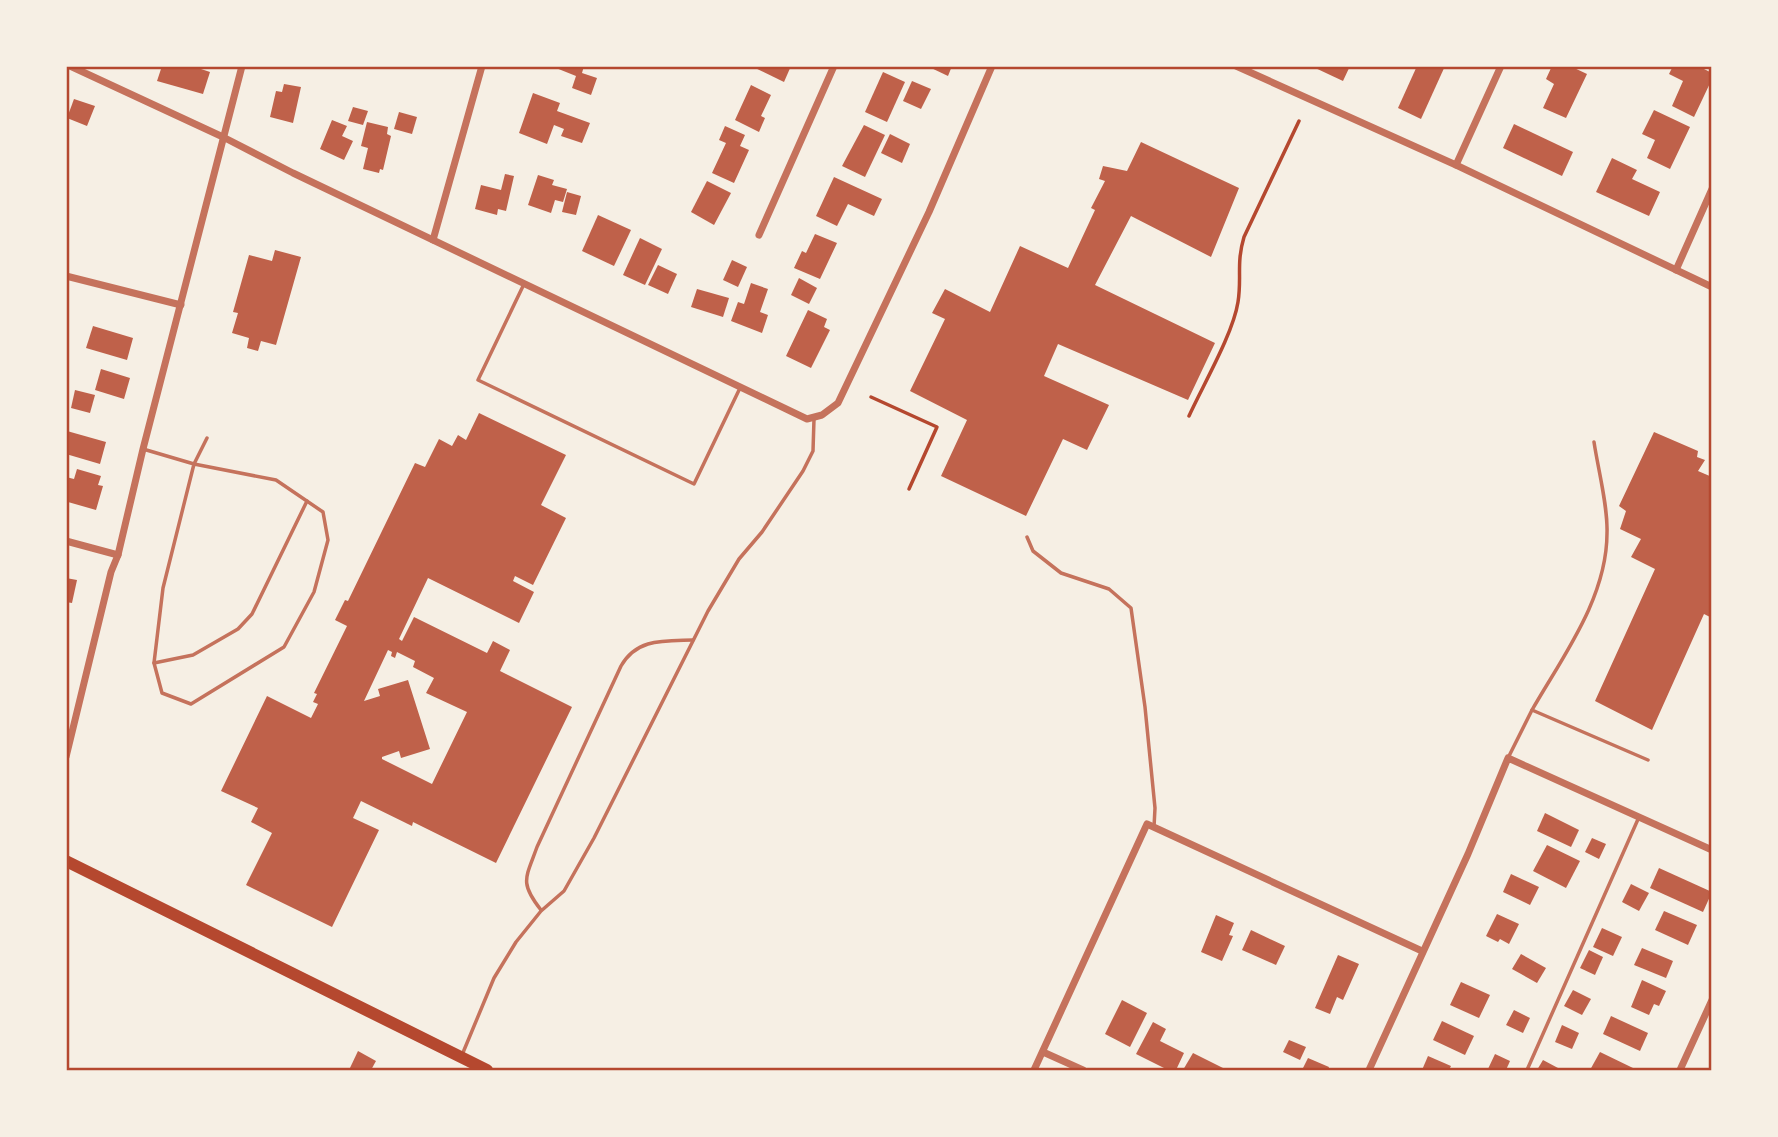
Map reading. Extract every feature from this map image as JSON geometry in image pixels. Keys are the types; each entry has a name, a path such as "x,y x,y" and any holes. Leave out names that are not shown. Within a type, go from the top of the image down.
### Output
{"main road":[{"path":"66,861 487,1070"}],"street":[{"path":"71,66 807,419 818,416 838,403 929,212 992,66"},
{"path":"66,757 242,66"},
{"path":"433,240 482,66"},
{"path":"759,234 834,66"},
{"path":"1236,66 1456,165 1712,287"},
{"path":"1456,165 1500,66"},
{"path":"1676,270 1712,189"},
{"path":"66,276 181,305"},
{"path":"66,541 118,555"},
{"path":"1369,1070 1468,854 1507,759 1712,850"},
{"path":"1034,1070 1147,824 1422,951"},
{"path":"1680,1070 1712,1000"},
{"path":"1043,1052 1083,1070"}],"lane":[{"path":"524,284 478,380 694,484 740,387"},
{"path":"461,1058 494,978 516,942 541,911 564,891 594,838 693,640 739,559 762,532 803,471 813,451 818,416"},
{"path":"143,449 194,464 276,480 323,512 328,540 314,592 284,647 191,705 162,693 154,663 163,588 194,464 207,438"},
{"path":"1507,759 1580,628 1602,578 1608,532 1594,442"},
{"path":"154,663 193,655 238,629 252,614 292,537 307,501"},
{"path":"1027,537 1033,551 1061,573 1109,589 1131,608 1145,707 1157,829"},
{"path":"541,911 527,891 529,870 537,847 628,653 639,646 661,641 693,640"},
{"path":"1532,710 1648,760"},
{"path":"1527,1070 1639,817"}],"path":[{"path":"1189,416 1234,319 1239,299 1239,253 1244,237 1299,121"},
{"path":"871,397 937,426 909,489"}],"building":[{"path":"162,66 192,66 210,72 203,94 157,81"},
{"path":"551,66 584,66 582,73 597,78 591,95 572,88 576,76"},
{"path":"751,66 791,66 784,82"},
{"path":"927,66 952,66 948,76"},
{"path":"1311,66 1350,66 1343,81"},
{"path":"1417,66 1445,66 1421,119 1398,108"},
{"path":"1552,66 1570,66 1587,74 1566,118 1543,108 1554,84 1546,79"},
{"path":"1673,66 1698,66 1712,73 1712,79 1694,117 1672,106 1683,81 1669,74"},
{"path":"883,72 905,82 887,122 865,112"},
{"path":"912,81 931,89 921,109 903,101"},
{"path":"284,84 301,87 293,123 270,117 276,91 282,92"},
{"path":"751,85 771,95 761,116 765,118 759,132 735,120"},
{"path":"533,93 560,103 557,111 590,123 582,143 561,136 564,129 554,125 547,144 519,133"},
{"path":"74,99 95,106 87,126 67,118"},
{"path":"353,107 368,111 363,125 348,121"},
{"path":"1654,110 1690,127 1670,169 1647,158 1655,140 1642,134"},
{"path":"399,112 417,117 412,134 394,129"},
{"path":"332,120 347,126 342,136 353,141 344,160 320,149"},
{"path":"367,122 388,127 387,134 391,136 383,170 380,169 379,173 363,169 368,148 361,146"},
{"path":"1514,124 1573,152 1562,176 1503,148"},
{"path":"864,125 885,135 865,177 842,166"},
{"path":"725,126 745,135 740,146 749,150 734,183 712,173 726,143 719,140"},
{"path":"890,134 910,144 902,163 881,153"},
{"path":"1141,142 1239,188 1211,257 1131,216 1095,285 1215,343 1188,400 1058,344 1044,376 1109,405 1087,450 1063,439 1026,516 941,476 967,420 910,391 945,319 932,313 945,289 990,312 1020,246 1068,268 1095,210 1091,208 1105,181 1099,179 1103,166 1127,171"},
{"path":"1612,158 1637,170 1632,179 1660,192 1649,216 1596,192"},
{"path":"505,174 514,176 506,211 498,209 497,215 475,209 481,185 501,190"},
{"path":"538,175 554,180 552,185 567,189 563,202 555,200 551,213 528,205"},
{"path":"834,177 882,199 874,216 848,204 837,226 816,216"},
{"path":"707,181 731,193 714,225 691,212"},
{"path":"567,192 581,196 576,215 562,212"},
{"path":"598,215 631,230 614,266 582,251"},
{"path":"815,234 837,243 820,279 794,268 802,251 806,253"},
{"path":"640,238 662,249 645,285 623,275"},
{"path":"275,250 301,257 276,345 261,341 258,351 247,348 249,338 232,333 238,313 233,312 249,255 272,261"},
{"path":"732,260 747,267 738,287 723,280"},
{"path":"658,265 677,274 668,294 648,285"},
{"path":"799,278 817,288 809,304 791,295"},
{"path":"751,283 768,289 760,312 768,315 762,333 731,321 738,302 744,304"},
{"path":"697,289 729,298 723,317 691,307"},
{"path":"808,310 827,319 824,327 830,330 811,368 786,356"},
{"path":"93,326 133,338 127,360 86,348"},
{"path":"101,369 130,378 124,399 95,390"},
{"path":"75,390 95,395 90,413 71,408"},
{"path":"479,413 566,455 541,505 566,518 533,585 515,576 513,581 534,592 519,623 428,578 399,639 402,641 414,617 487,653 493,641 510,650 500,671 572,707 496,863 413,822 412,826 361,801 353,818 379,830 332,927 246,885 272,833 251,822 258,808 221,791 267,696 311,718 318,704 313,702 317,694 314,693 347,626 335,620 345,600 348,601 415,463 425,467 439,439 452,446 458,435 466,440","holes":["388,650 392,652 391,656 395,658 397,652 415,661 413,667 434,678 426,693 467,712 432,784 382,759 399,751 401,758 430,749 408,680 378,689 380,696 364,701"]},
{"path":"67,431 106,442 100,464 66,454"},
{"path":"1654,432 1698,451 1697,457 1705,460 1698,471 1712,477 1712,618 1704,614 1652,730 1595,701 1655,569 1631,557 1641,539 1620,529 1626,511 1619,506"},
{"path":"77,469 101,476 98,485 103,486 96,510 68,502 66,499 66,477 74,479"},
{"path":"66,578 77,580 72,603 66,602"},
{"path":"1545,813 1579,830 1571,847 1537,831"},
{"path":"1592,838 1606,844 1599,859 1585,852"},
{"path":"1547,845 1580,861 1566,888 1533,871"},
{"path":"1659,868 1712,892 1703,912 1650,888"},
{"path":"1511,874 1539,887 1530,905 1503,892"},
{"path":"1631,884 1649,893 1639,911 1622,902"},
{"path":"1664,911 1697,925 1688,945 1655,930"},
{"path":"1497,914 1519,924 1509,944 1486,936"},
{"path":"1216,915 1234,923 1229,935 1233,936 1222,961 1201,952"},
{"path":"1602,928 1622,937 1613,956 1593,947"},
{"path":"1251,930 1285,946 1276,965 1242,950"},
{"path":"1642,948 1673,961 1666,978 1634,965"},
{"path":"1589,950 1603,957 1595,975 1580,968"},
{"path":"1521,954 1546,968 1537,983 1512,969"},
{"path":"1338,955 1359,964 1343,1000 1337,997 1330,1014 1315,1008"},
{"path":"1642,980 1666,991 1659,1006 1654,1004 1649,1015 1631,1007"},
{"path":"1461,982 1490,995 1479,1018 1450,1005"},
{"path":"1573,990 1591,999 1582,1015 1564,1006"},
{"path":"1122,1000 1147,1013 1130,1047 1105,1034"},
{"path":"1514,1010 1530,1018 1523,1033 1506,1025"},
{"path":"1611,1016 1648,1033 1640,1051 1603,1034"},
{"path":"1442,1021 1474,1036 1465,1055 1433,1040"},
{"path":"1153,1022 1166,1029 1160,1041 1184,1053 1176,1070 1168,1070 1136,1054"},
{"path":"1562,1025 1579,1033 1572,1049 1555,1042"},
{"path":"1289,1040 1306,1047 1300,1060 1283,1052"},
{"path":"358,1051 376,1061 371,1070 349,1070"},
{"path":"1600,1052 1633,1068 1590,1070"},
{"path":"1193,1053 1227,1070 1183,1070"},
{"path":"1495,1054 1510,1061 1506,1070 1488,1069"},
{"path":"1428,1056 1451,1066 1449,1070 1422,1070"},
{"path":"1308,1058 1329,1067 1328,1070 1302,1070"},
{"path":"1543,1060 1558,1068 1557,1070 1537,1070"}]}
